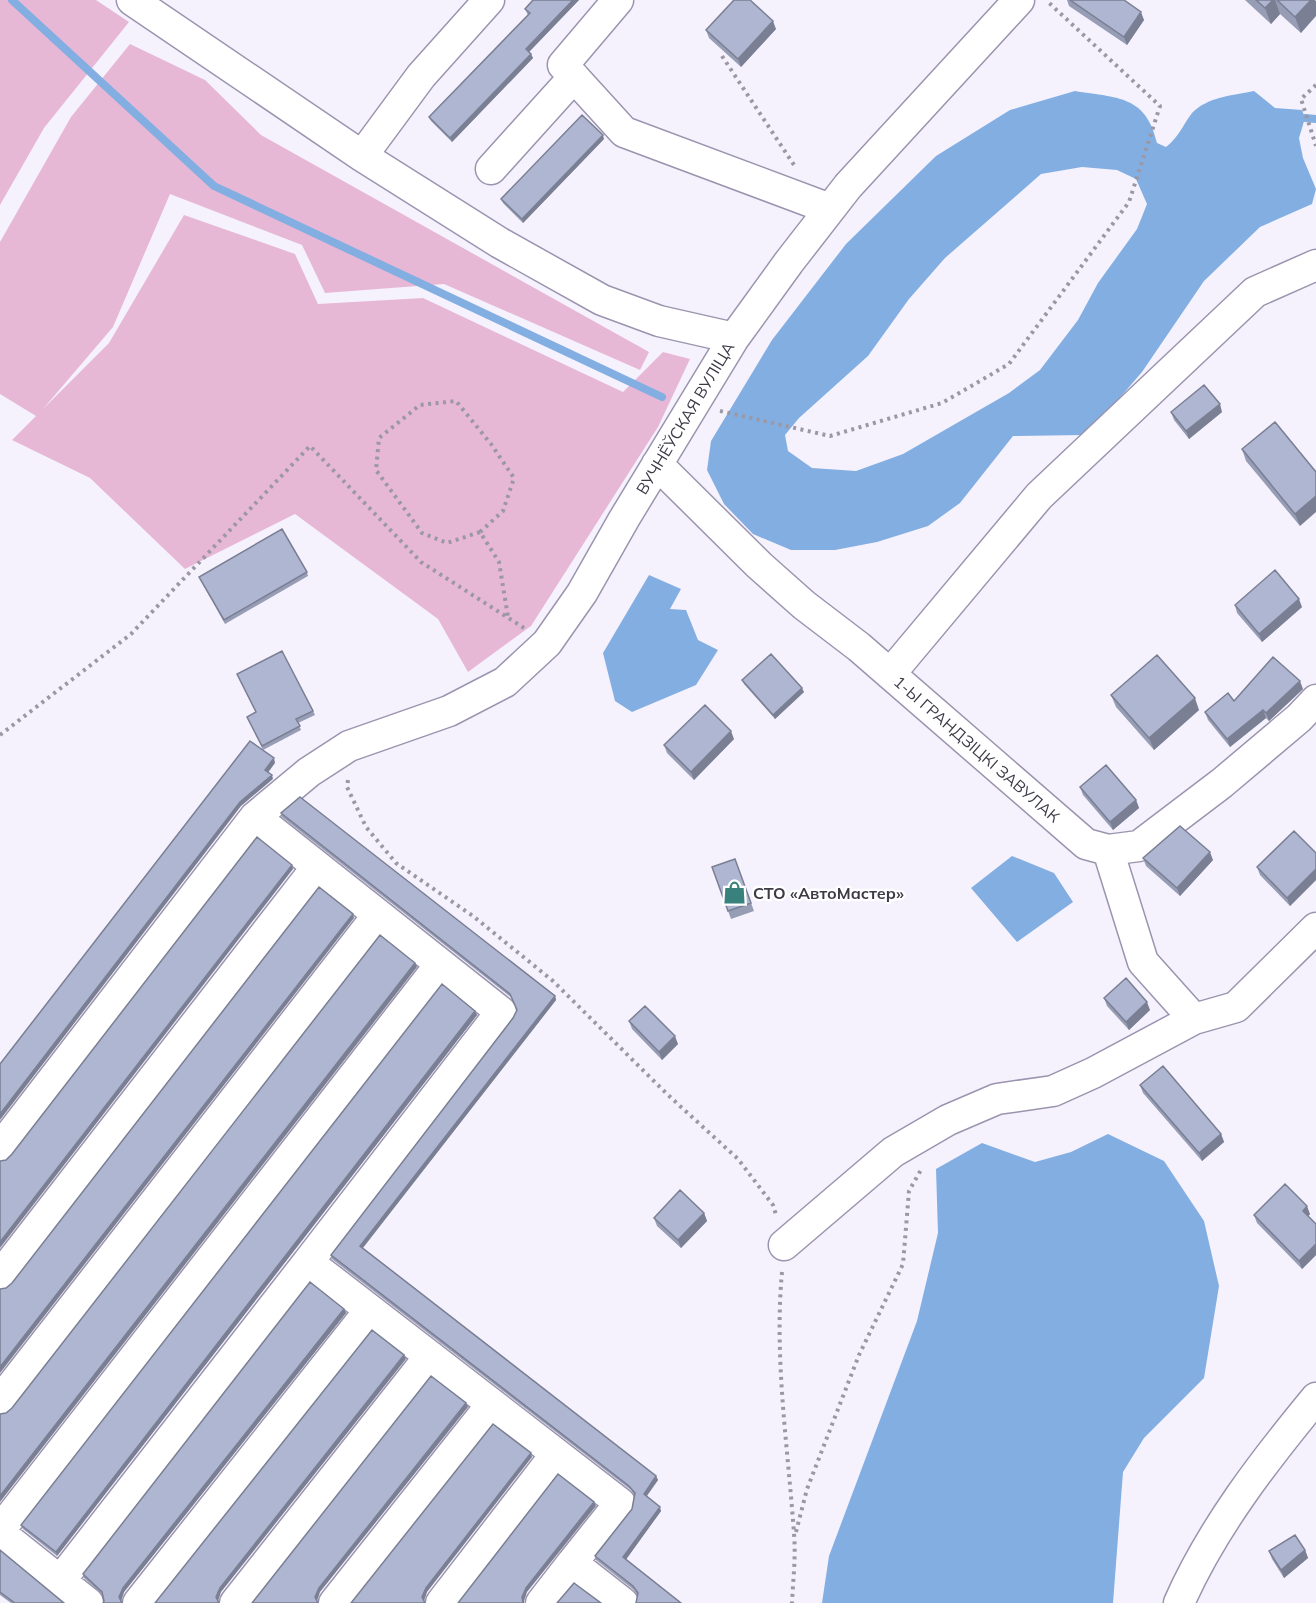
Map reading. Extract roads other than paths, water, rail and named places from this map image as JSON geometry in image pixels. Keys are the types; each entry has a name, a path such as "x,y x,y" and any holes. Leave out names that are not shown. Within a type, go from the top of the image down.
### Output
{"street":[{"path":"132,0 362,156 500,243 602,300 659,321 734,338"},
{"path":"362,156 421,76 489,0"},
{"path":"618,0 563,65 624,132 830,209"},
{"name":"ВУЧНЁЎСКАЯ ВУЛІЦА","path":"0,1148 255,817 309,772 349,746 449,711 505,682 547,643 582,593 734,338 830,209 932,92 1019,0"},
{"path":"491,169 573,77"},
{"path":"890,674 1038,496 1255,292 1316,265"},
{"name":"1-Ы ГРАНДЗІЦКІ ЗАВУЛАК","path":"657,464 759,565 890,674 1086,844 1108,850 1139,846 1222,783 1299,718 1316,700"},
{"path":"60,1581 501,1012 255,817"},
{"path":"1108,850 1143,962 1194,1019"},
{"path":"0,1276 317,867"},
{"path":"0,1401 378,915"},
{"path":"784,1245 893,1152 948,1120 998,1099 1053,1091 1093,1073 1194,1019 1236,1007 1316,928"},
{"path":"88,1603 0,1531 440,965"},
{"path":"308,1262 620,1503 541,1603"},
{"path":"138,1603 370,1310"},
{"path":"235,1603 430,1356"},
{"path":"1179,1603 1194,1568 1225,1519 1316,1398"},
{"path":"334,1603 492,1404"},
{"path":"441,1603 556,1454"},
{"path":"572,1563 623,1603"}],"water":[{"path":"1075,91 1117,98 1137,107 1152,127 1157,143 1166,147 1174,140 1192,113 1205,103 1254,91 1275,108 1302,110 1305,118 1299,138 1303,158 1316,189 1312,204 1260,227 1204,281 1142,372 1084,435 1013,436 960,503 928,526 877,542 835,550 791,550 753,534 724,504 707,470 711,441 772,340 846,244 936,156 1010,110","holes":["1082,167 1117,170 1136,179 1147,204 1137,229 1098,283 1078,320 1040,370 1009,393 903,454 856,471 812,468 788,451 785,435 799,418 868,356 909,299 945,258 1041,174"]},
{"path":"649,575 681,589 670,609 686,610 698,640 718,650 696,685 632,712 615,701 603,653"},
{"path":"1012,856 1054,873 1073,902 1017,942 971,888"},
{"path":"1108,1134 1164,1161 1204,1221 1219,1286 1204,1378 1144,1438 1123,1472 1113,1603 822,1603 829,1556 917,1321 938,1233 936,1169 982,1143 1035,1162 1071,1152"}],"waterway":[{"path":"12,0 214,186 662,397"},
{"path":"1305,118 1316,119"}],"place":[{"name":"СТО «АвтоМастер»","path":"735,893"}]}
